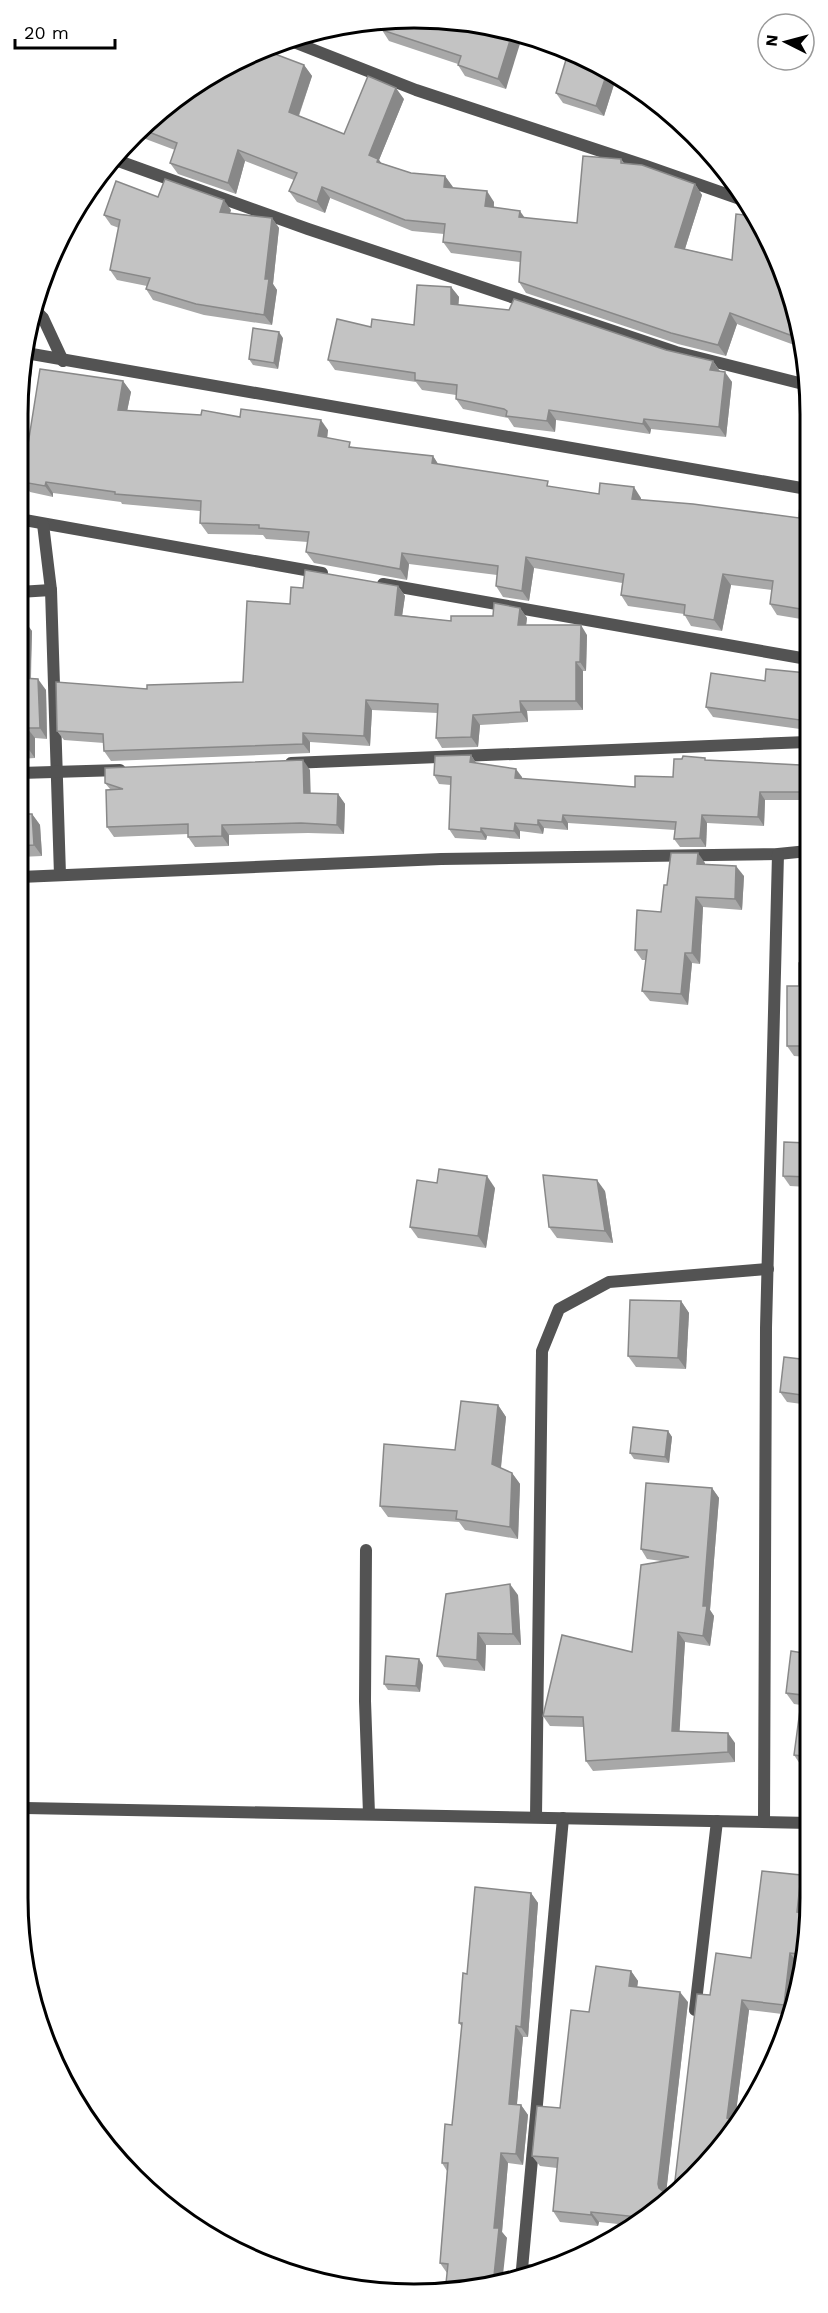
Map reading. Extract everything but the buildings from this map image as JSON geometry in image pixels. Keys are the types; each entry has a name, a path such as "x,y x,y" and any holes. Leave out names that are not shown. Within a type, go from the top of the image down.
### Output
{"street":[{"path":"302,45 416,90 732,196"},
{"path":"122,162 308,229 676,352 798,383"},
{"path":"42,316 63,361"},
{"path":"33,357 42,362 63,361 800,488"},
{"path":"28,520 337,576"},
{"path":"43,524 51,590 60,875"},
{"path":"372,582 800,658"},
{"path":"28,591 51,590"},
{"path":"283,763 800,742"},
{"path":"28,773 128,770"},
{"path":"28,877 441,859 800,852"},
{"path":"764,1822 768,1269 778,854"},
{"path":"536,1818 542,1351 559,1309 609,1282 768,1269"},
{"path":"366,1550 365,1701 369,1814"},
{"path":"28,1808 800,1823"},
{"path":"522,2269 562,1818"},
{"path":"694,2020 717,1821"}]}
